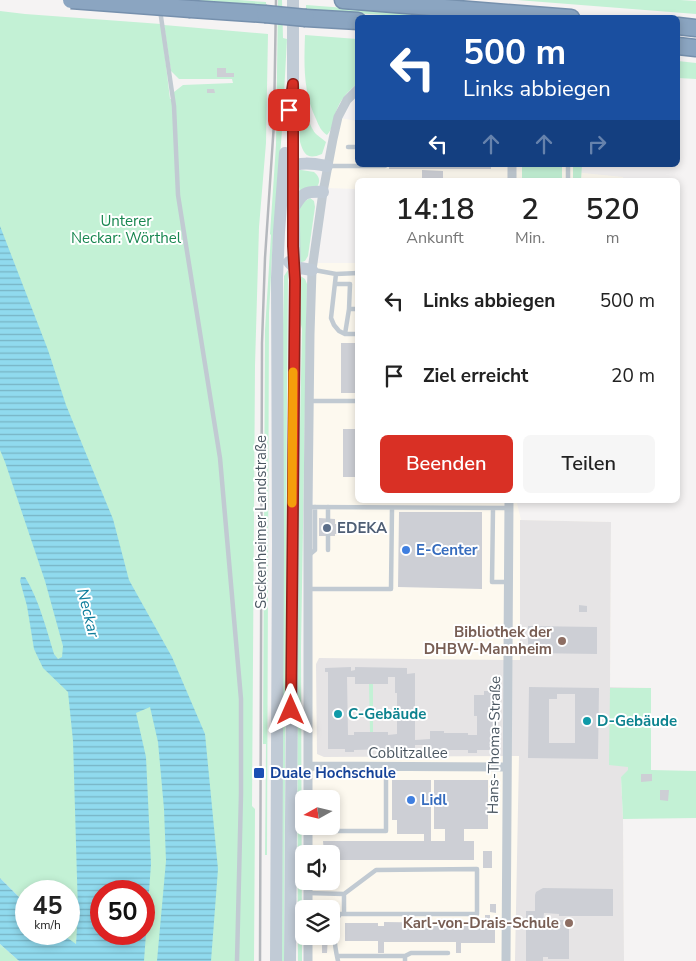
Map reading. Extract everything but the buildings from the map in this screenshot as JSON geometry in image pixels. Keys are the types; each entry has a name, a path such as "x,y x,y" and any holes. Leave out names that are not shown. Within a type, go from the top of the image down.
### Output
{"highway":[{"path":"71,0 355,22"},
{"path":"342,0 533,15"},
{"path":"680,26 696,28"},
{"path":"680,46 696,48"}],"main road":[{"name":"Seckenheimer Landstraße","path":"276,961 277,303 279,232 293,143 293,0"},
{"name":"Seckenheimer Landstraße","path":"290,961 294,267 293,208 288,167 289,110 293,84"},
{"path":"293,143 309,163"},
{"path":"288,167 309,163 327,166"},
{"path":"293,208 299,198 306,192 323,192"},
{"path":"279,232 284,254 290,263 294,267 312,270"}],"street":[{"path":"308,790 308,556 312,507 310,401 312,270 327,166 338,117 347,100 355,92"},
{"name":"Hans-Thoma-Straße","path":"506,961 509,504"},
{"name":"Coblitzallee","path":"308,766 507,767"},
{"path":"308,893 308,900"},
{"path":"308,945 308,961"}],"lane":[{"path":"159,0 174,106 178,195 220,458 241,699 238,961"},
{"path":"348,147 355,148"},
{"path":"327,166 355,166"},
{"path":"312,270 336,274 355,273"},
{"path":"336,274 331,318 339,331 345,334 355,334"},
{"path":"335,284 355,283"},
{"path":"345,334 350,284"},
{"path":"349,309 355,309"},
{"path":"310,401 355,401"},
{"path":"312,507 493,508 509,504"},
{"path":"328,507 328,550"},
{"path":"308,589 392,589 392,508"},
{"path":"493,508 492,582 509,582"},
{"path":"340,829 386,831 386,767"},
{"path":"308,893 344,894 376,870 477,869 477,914 340,914 336,919 335,947 338,959 405,958 411,952 448,953"},
{"path":"344,894 344,914"}],"shaded area":[{"path":"340,118 355,121 355,167 573,167 573,172 623,177 355,178 355,189 326,188"},
{"path":"315,263 355,263 355,503 517,503 521,520 611,522 610,687 651,688 651,770 621,777 624,961 311,961 311,945 340,945 340,900 311,900 311,890 340,890 340,845 311,845 311,835 340,835 340,790 312,790"},
{"path":"520,520 611,522 610,687 651,688 651,770 621,777 624,961 515,961 519,756 324,757 317,754 316,664 319,658 520,660"}],"green space":[{"path":"190,0 266,2 266,6"},
{"path":"278,0 282,0 283,38 287,39 269,313 267,855 265,855 266,744 263,744 265,330 276,145"},
{"path":"517,0 696,1 696,14"},
{"path":"306,5 438,15 385,15 306,10"},
{"name":"Unterer Neckar: Wörthel","path":"0,11 161,24 170,99 174,99 174,92 183,85 233,83 232,79 179,79 171,71 164,25 268,34 266,143 259,227 255,366 252,806 255,809 254,961 92,961 80,928 80,880 15,880 15,893 0,878"},
{"path":"305,35 355,39 355,86 347,93 340,104 332,127 327,135 319,126 312,109 305,67"},
{"path":"680,61 696,63 696,79 680,78"},
{"path":"298,79 310,123 316,134 326,142 322,154 317,156 307,155 300,142"},
{"path":"522,167 562,167 562,178 522,178"},
{"path":"573,167 582,167 581,178 573,178"},
{"path":"295,169 314,172 319,179 317,187 300,191"},
{"path":"310,198 314,201 315,207 308,256 305,261 299,263 299,205"},
{"path":"288,270 284,961 282,961 283,325 284,276"},
{"path":"299,275 305,279 307,284 301,648 301,790 298,790 299,487 302,329 299,316"},
{"path":"369,684 373,684 373,732 370,732"},
{"path":"610,688 651,688 651,770 696,771 696,818 623,819 621,777 628,770 628,767 609,765"},
{"path":"298,835 302,835 302,845 298,845"},
{"path":"298,890 302,890 302,900 298,900"},
{"path":"0,944 19,961 0,961"},
{"path":"298,945 302,945 302,961 298,961"}],"water":[{"name":"Neckar","path":"0,226 48,350 66,405 113,519 129,580 172,657 205,734 218,869 211,961 157,961 166,861 158,742 150,707 136,713 146,757 151,864 150,880 90,880 90,945 145,945 144,961 19,961 0,944 0,878 15,893 15,945 80,945 80,880 77,880 73,741 68,692 43,668 34,649 27,606 20,581 21,577 25,577 34,595 54,654 58,659 62,657 63,646 45,581 0,450"}],"railway":[{"path":"260,961 262,343 265,258 274,123 276,0"}],"slow traffic":[{"path":"292,503 293,372"}],"place":[{"name":"EDEKA","path":"327,528"},
{"name":"E-Center","path":"406,550"},
{"name":"Bibliothek der DHBW-Mannheim","path":"562,641"},
{"name":"C-Gebäude","path":"338,714"},
{"name":"D-Gebäude","path":"587,721"},
{"name":"Duale Hochschule","path":"259,773"},
{"name":"Lidl","path":"411,800"},
{"name":"Karl-von-Drais-Schule","path":"569,923"}],"route":[{"path":"289,110 293,84 293,246 295,280 291,710"}]}
